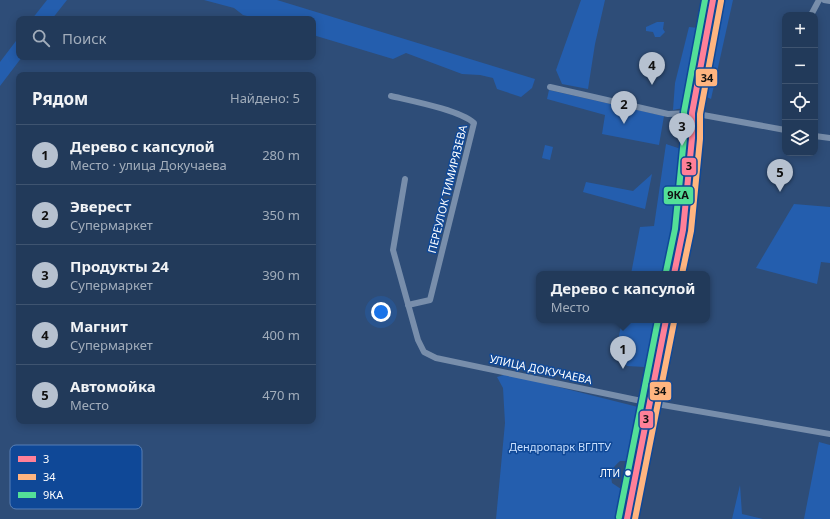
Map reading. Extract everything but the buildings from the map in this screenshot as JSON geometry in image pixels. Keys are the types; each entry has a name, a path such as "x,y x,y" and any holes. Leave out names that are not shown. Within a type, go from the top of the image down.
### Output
{"main road":[{"path":"675,271 683,230 692,138 692,113 713,0"},
{"path":"627,519 665,323"}],"street":[{"path":"813,12 819,0"},
{"path":"824,0 830,1"},
{"path":"550,87 668,114 692,113 782,129"},
{"name":"ПЕРЕУЛОК ТИМИРЯЗЕВА","path":"391,96 458,114 469,118 474,123 466,148 430,300 408,305"},
{"path":"818,136 830,138"},
{"name":"УЛИЦА ДОКУЧАЕВА","path":"405,179 393,250 418,340 424,352 436,358 650,403 830,434"}],"green space":[{"path":"47,0 67,0 54,16 34,16"},
{"path":"204,0 277,0 535,79 532,88 521,97 497,89 493,78 480,75 462,74 406,53 393,59 316,36 316,16 247,16 243,15 234,8"},
{"path":"581,0 605,0 595,44 588,89 562,84 556,70"},
{"path":"721,0 733,0 711,99 700,94"},
{"path":"657,22 664,22 663,29 665,32 660,37 655,37 653,32 646,31 646,27"},
{"path":"689,27 699,28 683,108 673,110 675,83"},
{"path":"16,41 16,60 20,60 0,86 0,62"},
{"path":"549,90 664,116 659,145 602,134 605,115 547,99"},
{"path":"666,144 687,151 676,219 665,271 632,271 640,227 654,226"},
{"path":"545,145 553,147 550,160 542,158"},
{"path":"652,174 645,209 583,192 586,182 633,191"},
{"path":"794,204 830,207 830,263 821,262 817,284 756,268"},
{"path":"621,323 654,323 645,367 627,366 615,357"},
{"name":"Дендропарк ВГЛТУ","path":"507,374 642,408 630,461 620,461 613,468 611,476 612,483 624,491 619,519 496,519 505,423 503,388 497,377"},
{"path":"819,442 830,445 830,519 804,519"},
{"path":"740,485 742,514 763,519 732,519"}],"transit line":[{"name":"9КА","path":"666,271 675,229 684,138 684,112 705,0"},
{"name":"3","path":"675,271 683,230 692,138 692,113 713,0"},
{"name":"34","path":"683,271 691,231 700,139 700,114 721,1"},
{"name":"9КА","path":"619,517 657,323"},
{"name":"3","path":"627,519 665,323"},
{"name":"34","path":"635,519 674,323"}],"place":[{"name":"Магнит","path":"652,85"},
{"name":"Эверест","path":"624,124"},
{"name":"Продукты 24","path":"682,146"},
{"name":"Автомойка","path":"780,192"},
{"name":"Дерево с капсулой","path":"623,369"},
{"name":"ЛТИ","path":"628,473"}]}
